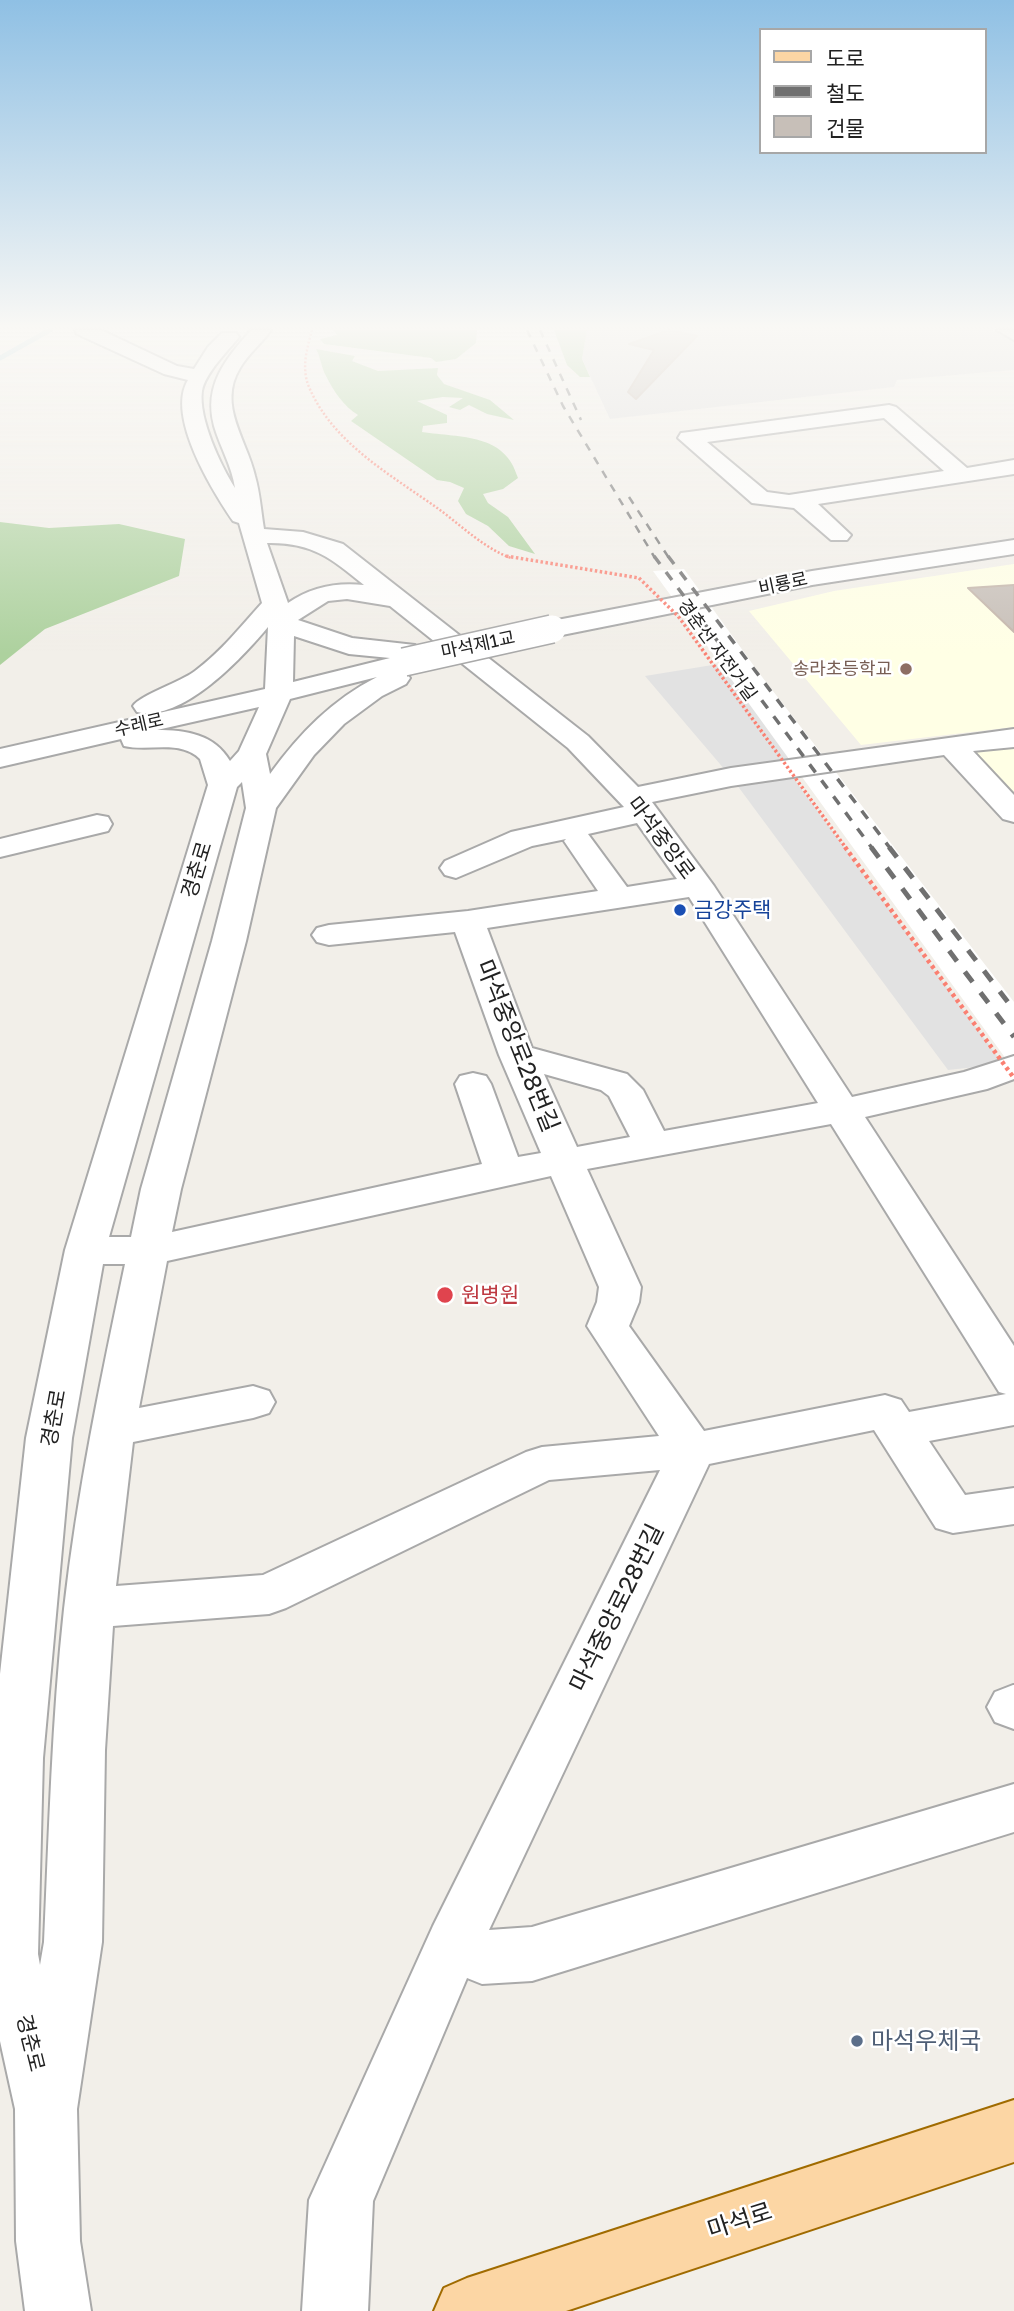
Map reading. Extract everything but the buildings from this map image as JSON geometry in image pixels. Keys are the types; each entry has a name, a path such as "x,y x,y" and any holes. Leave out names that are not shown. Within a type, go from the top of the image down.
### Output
{"main road":[{"name":"마석로","path":"467,2311 1014,2131"}],"street":[{"name":"경춘로","path":"201,438 207,462 253,537"},
{"name":"경춘로","path":"46,2109 9,1954 17,1758 49,1438 85,1250 237,770 278,694 278,612 253,537 244,474 230,438"},
{"path":"690,438 760,499 789,502 961,474 1008,472"},
{"path":"920,438 961,474"},
{"path":"244,474 334,549"},
{"path":"799,500 839,535"},
{"name":"마석중앙로","path":"253,537 288,534 309,538 334,549 578,742 639,804 698,886 1014,1381"},
{"name":"비룡로","path":"552,629 812,578 1014,547"},
{"path":"44,747 199,684 278,612 326,594 346,590 396,599"},
{"path":"278,612 349,646 396,663"},
{"name":"마석제1교","path":"396,663 552,629"},
{"path":"278,694 396,663"},
{"path":"261,808 305,746 328,722 396,663"},
{"name":"수레로","path":"0,758 278,694"},
{"path":"456,868 522,839 731,776 1014,738"},
{"path":"44,747 175,740 203,746 213,756 237,770"},
{"path":"951,746 1014,813"},
{"name":"경춘로","path":"58,2311 48,2241 46,2109 73,1942 79,1750 89,1608 112,1430 161,1189 229,941 261,808 237,770"},
{"path":"0,848 97,824"},
{"path":"580,841 619,899"},
{"path":"329,935 468,921 698,886"},
{"name":"마석중앙로28번길","path":"335,2311 341,2200 453,1945 693,1450 608,1326 612,1313 621,1300 620,1287 517,1055 468,921"},
{"path":"517,1055 614,1082 625,1090 653,1144"},
{"path":"85,1250 149,1251 505,1172 840,1111 974,1081 1014,1067"},
{"path":"472,1084 505,1172"},
{"path":"112,1430 253,1402"},
{"path":"897,1431 1014,1409"},
{"path":"89,1608 270,1594 542,1464 693,1450 884,1411 953,1515 1014,1506"},
{"path":"453,1945 482,1957 533,1954 1014,1808"}],"path":[{"name":"경춘선 자전거길","path":"346,438 374,464 508,557 639,578 678,616 1014,1078"}],"shaded area":[{"name":"송라초등학교","path":"1014,564 1014,727 861,745 749,611 834,591"},
{"path":"737,661 811,761 785,767 1003,1064 948,1070 731,777 645,676"},
{"path":"1014,747 1014,799 971,752"}],"green space":[{"path":"376,438 471,438 492,445 503,453 512,463 518,478 503,489 483,494 488,503 508,517 535,554 509,546 488,526 466,514 458,501 464,488 437,480"},
{"path":"0,522 49,528 119,524 185,539 179,576 45,629 0,665"}],"pier":[{"path":"684,569 759,673 1014,1002 1014,1070 653,571"}],"railway":[{"path":"582,438 655,558"},
{"path":"629,497 669,558"},
{"path":"654,556 872,848"},
{"path":"668,556 890,848"},
{"path":"871,847 1014,1037"},
{"path":"889,847 1014,1010"}],"place":[{"name":"송라초등학교","path":"906,669"},
{"name":"금강주택","path":"680,910"},
{"name":"원병원","path":"445,1295"},
{"name":"마석우체국","path":"857,2041"}]}
